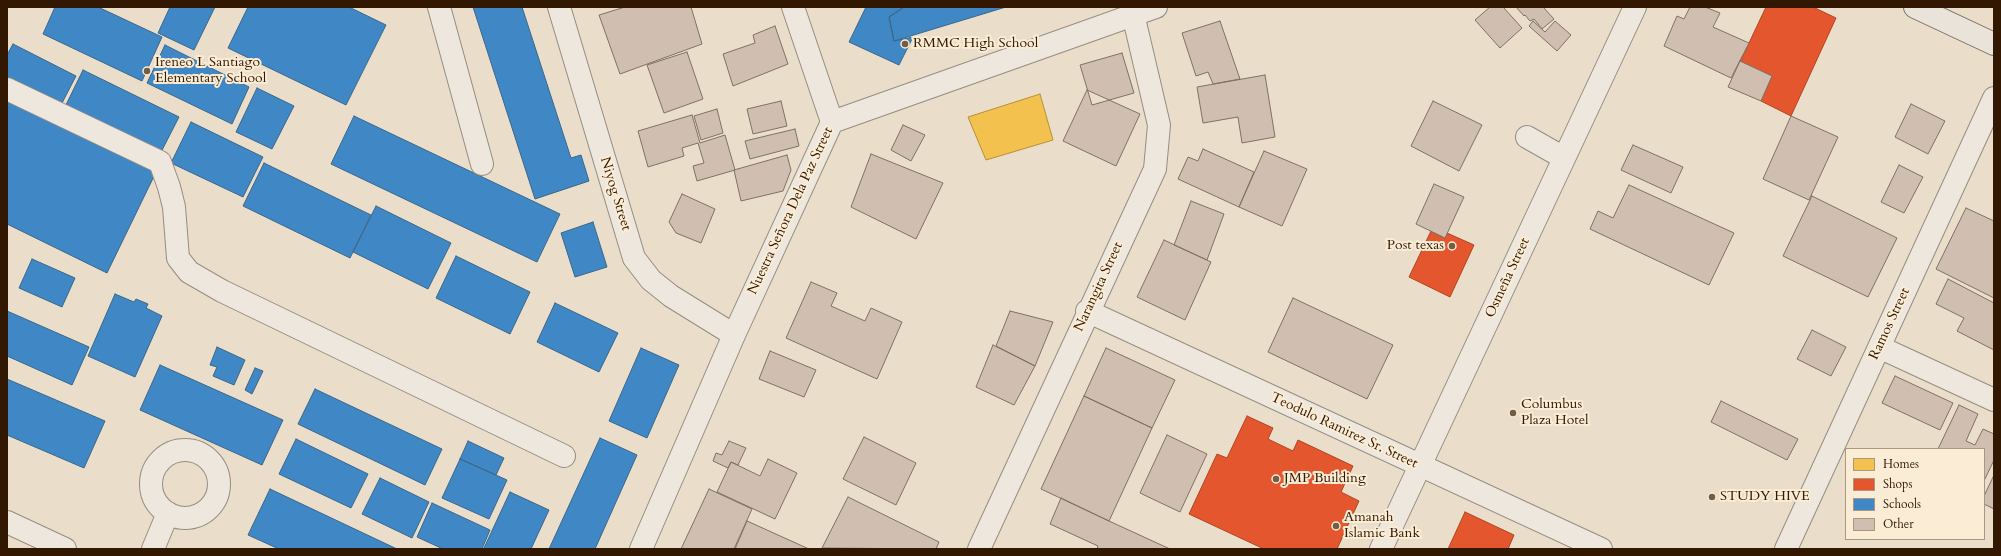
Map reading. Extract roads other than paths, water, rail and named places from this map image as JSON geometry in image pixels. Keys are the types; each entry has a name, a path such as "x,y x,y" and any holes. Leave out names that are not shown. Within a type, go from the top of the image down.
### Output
{"main road":[{"path":"1916,7 1994,44"}],"street":[{"path":"439,7 482,164"},
{"name":"Niyog Street","path":"559,7 634,258 652,280 671,296 734,336"},
{"path":"793,7 832,122"},
{"name":"Nuestra Señora Dela Paz Street","path":"641,549 734,336 832,122 1156,7"},
{"name":"Osmeña Street","path":"1381,549 1635,7"},
{"name":"Narangita Street","path":"978,549 1087,311 1147,188 1154,169 1158,150 1159,125 1133,14"},
{"path":"7,89 160,162 174,207 178,258 189,272 222,291 564,456"},
{"name":"Ramos Street","path":"1786,549 1994,98"},
{"path":"1528,137 1564,158"},
{"name":"Teodulo Ramirez Sr. Street","path":"1087,311 1601,549"},
{"path":"1879,347 1994,400"},
{"path":"153,549 168,513"},
{"path":"7,522 65,549"}],"place":[{"name":"RMMC High School","path":"905,44"},
{"name":"Ireneo L Santiago Elementary School","path":"147,71"},
{"name":"Post texas","path":"1452,246"},
{"name":"Columbus Plaza Hotel","path":"1513,413"},
{"name":"JMP Building","path":"1276,479"},
{"name":"STUDY HIVE","path":"1712,497"},
{"name":"Amanah Islamic Bank","path":"1336,526"}]}
